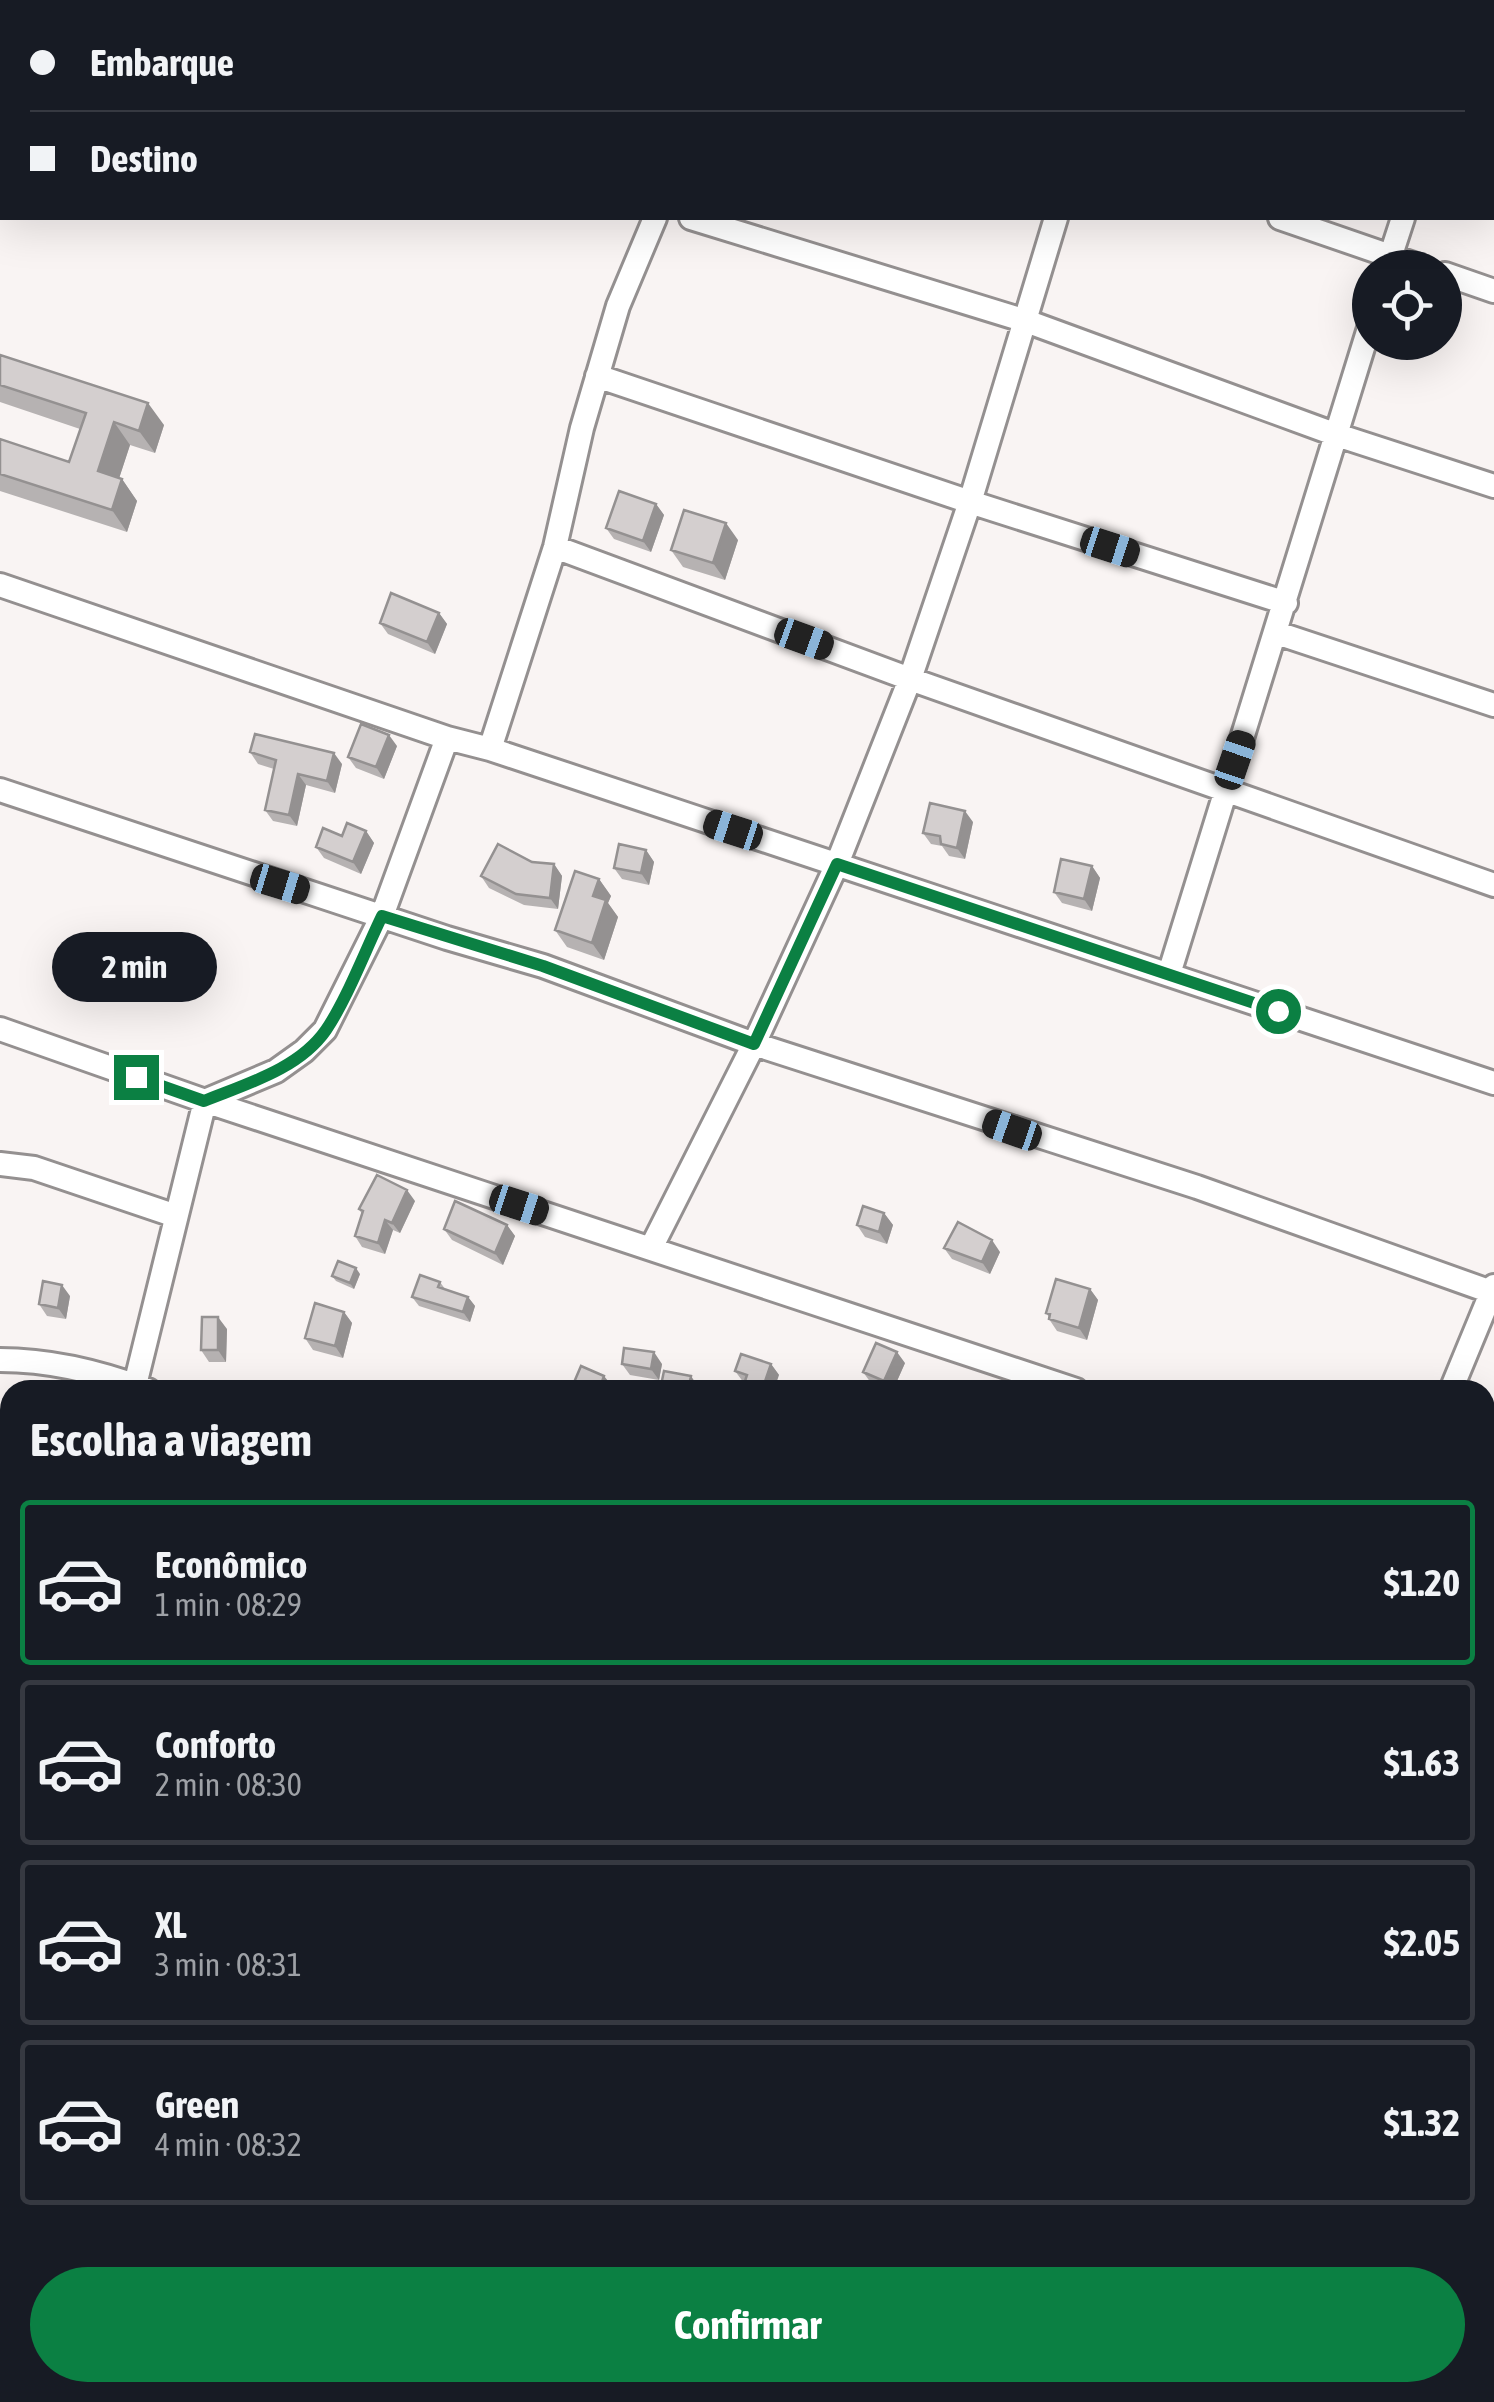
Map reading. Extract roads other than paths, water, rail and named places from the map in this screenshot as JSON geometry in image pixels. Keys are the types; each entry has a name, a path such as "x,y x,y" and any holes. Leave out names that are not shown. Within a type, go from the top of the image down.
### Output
{"street":[{"path":"490,749 555,546 618,306 654,220"},
{"path":"698,220 1026,321 1337,435 1494,486"},
{"path":"651,1248 754,1044 837,864 910,679 970,502 1055,220"},
{"path":"1285,220 1359,250"},
{"path":"1393,250 1402,220"},
{"path":"1462,280 1494,291"},
{"path":"1169,974 1360,360"},
{"path":"597,376 1286,603"},
{"path":"555,546 910,679 1494,885"},
{"path":"0,585 447,738 490,749 1494,1083"},
{"path":"1277,632 1494,705"},
{"path":"204,1101 276,1071 325,1030 382,916 447,738"},
{"path":"0,790 543,966 754,1044 1197,1187 1493,1290 1455,1380"},
{"path":"0,1029 204,1101 1046,1380"},
{"path":"143,1380 204,1101"},
{"path":"0,1164 34,1168 176,1216"},
{"path":"0,1360 22,1360 91,1380"}]}
